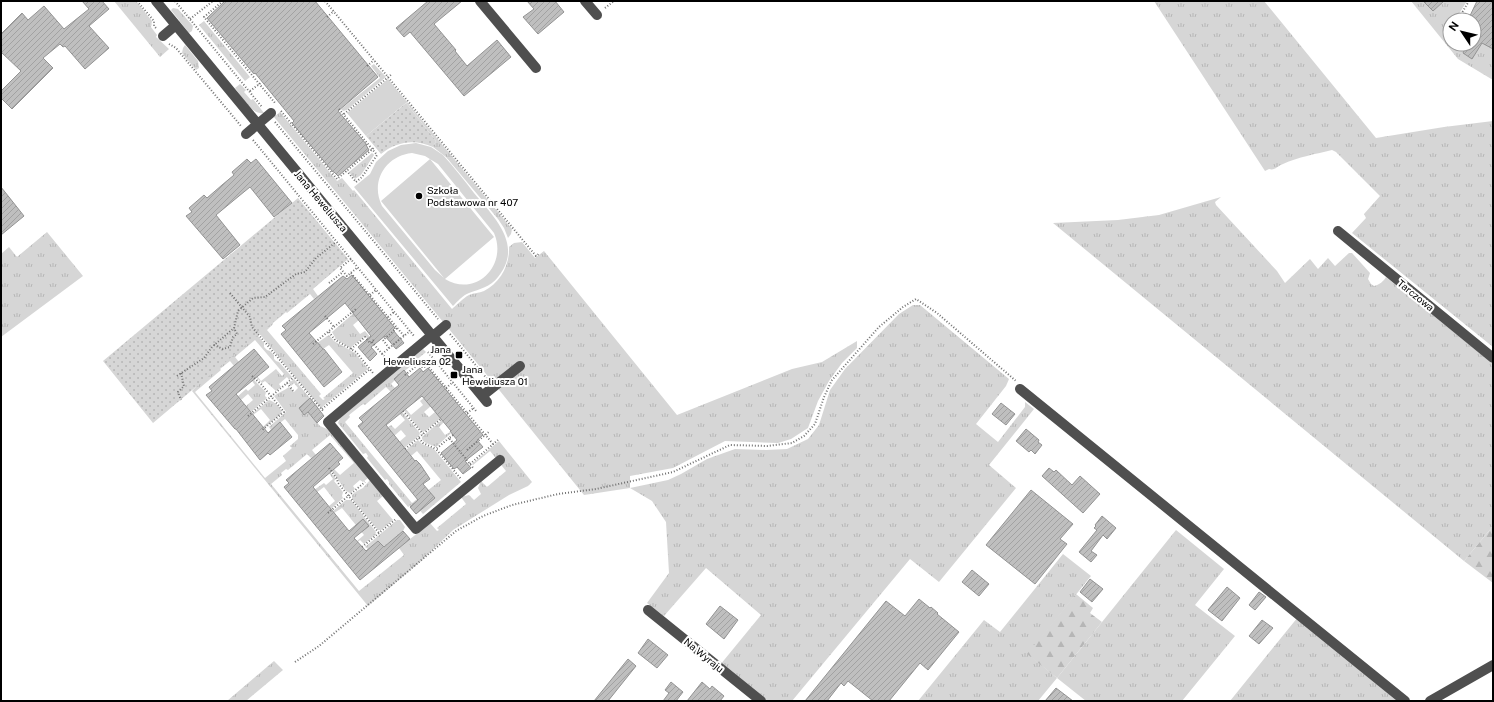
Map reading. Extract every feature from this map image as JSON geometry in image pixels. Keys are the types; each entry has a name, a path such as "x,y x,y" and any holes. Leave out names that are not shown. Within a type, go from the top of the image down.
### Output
{"street":[{"name":"Jana Heweliusza","path":"156,1 484,399 520,366"},
{"path":"480,1 536,68"},
{"path":"585,1 596,15"},
{"path":"163,36 176,25"},
{"path":"246,134 270,114"},
{"name":"Tarczowa","path":"1338,231 1493,358"},
{"path":"445,326 328,422 416,529 500,460"},
{"path":"1020,389 1405,701"},
{"name":"Na Wyraju","path":"648,610 761,701"},
{"path":"1430,701 1493,665"}],"path":[{"path":"138,1 154,21 154,26 170,46 176,48 418,341"},
{"path":"175,1 491,383"},
{"path":"190,19 213,1"},
{"path":"223,1 204,17 315,150 337,179 375,147"},
{"path":"325,1 536,256 540,253"},
{"path":"1462,12 1469,1"},
{"path":"327,17 334,11"},
{"path":"367,66 374,60"},
{"path":"344,115 392,74"},
{"path":"250,91 262,82"},
{"path":"339,109 348,122 377,155 362,177 356,182 347,171"},
{"path":"177,376 204,358 214,345 234,328 238,311 242,307 253,298 266,297 296,274 305,272 316,258 336,242"},
{"path":"351,259 340,268 343,272 347,276 358,267"},
{"path":"329,283 343,272"},
{"path":"351,273 404,336"},
{"path":"370,295 376,290"},
{"path":"230,293 250,317 252,327 330,420"},
{"path":"295,662 319,646 456,531 483,516 512,505 558,494 596,488 673,472 730,445 767,446 792,443 804,436 815,424 824,397 832,380 879,327 903,307 916,299 937,313 1015,380 1020,389"},
{"path":"313,344 356,309"},
{"path":"388,317 394,312"},
{"path":"325,316 334,327"},
{"path":"214,345 223,348 230,347 233,337 237,334 234,328"},
{"path":"389,348 383,340 397,328"},
{"path":"382,354 410,331"},
{"path":"328,332 335,340 356,352 379,380"},
{"path":"351,349 365,337 370,343 372,342 393,368"},
{"path":"372,342 375,339"},
{"path":"424,348 476,410"},
{"path":"422,356 417,361 423,368 434,360"},
{"path":"406,375 419,364"},
{"path":"428,365 493,444"},
{"path":"321,410 370,369"},
{"path":"181,373 184,386 178,392 181,400"},
{"path":"252,376 258,382 262,383 284,412 261,432"},
{"path":"248,416 294,378"},
{"path":"446,388 453,382"},
{"path":"287,383 294,392"},
{"path":"467,413 474,408"},
{"path":"404,411 423,434"},
{"path":"405,449 442,419"},
{"path":"467,450 490,431"},
{"path":"436,449 453,435"},
{"path":"419,438 423,443 436,449 463,482"},
{"path":"449,438 480,476"},
{"path":"470,464 498,440"},
{"path":"328,468 348,496 379,533"},
{"path":"328,513 372,476"},
{"path":"362,547 403,513"}],"green space":[{"path":"114,1 136,1 152,21 151,27 157,35 156,37 169,49 160,57"},
{"path":"1154,1 1264,1 1376,138 1493,121 1493,347 1352,233 1366,218 1364,214 1380,196 1336,152 1332,150 1307,156 1265,171"},
{"path":"1411,1 1423,1 1432,10 1444,1 1467,1 1460,12 1442,12 1442,39"},
{"path":"173,8 178,9 193,26 192,31 189,33 171,10"},
{"path":"204,21 250,77 245,81 199,25"},
{"path":"1493,21 1493,80 1458,59 1452,52 1464,52 1472,58 1475,52 1482,52 1482,40"},
{"path":"185,45 198,61 199,68 196,70 182,53"},
{"path":"374,64 386,77 347,110 343,111 341,109 380,78 371,66"},
{"path":"388,79 407,102 366,136 347,113"},
{"path":"240,84 246,90 244,92 251,100 253,99 264,113 259,113 247,105 235,88"},
{"path":"407,102 512,229 508,238 498,219 446,157 433,147 436,141 406,103"},
{"path":"406,103 436,141 433,147 426,144 413,142 400,144 393,146 381,154 366,136"},
{"path":"280,112 337,181 342,178 353,191 354,190 452,309 467,296 484,291 495,283 506,267 509,247 514,243 522,242 535,258 544,251 677,415 792,369 822,362 857,341 857,348 842,363 829,381 818,401 808,428 791,439 778,443 725,441 673,468 630,476 630,488 584,495 274,117"},
{"path":"416,143 431,147 443,155 490,212 503,232 507,243 508,254 505,265 498,277 481,289 465,295 453,306 354,187 370,174 376,162 388,151 401,145","holes":["412,153 425,156 430,159 381,201 444,278 435,270 382,206 379,197 379,179 387,165 394,159 402,155","430,159 438,164 494,233 497,245 497,256 493,267 478,281 468,284 457,284 445,279 494,237"]},
{"path":"372,153 374,155 361,175 355,179 349,172"},
{"path":"1221,197 1215,202 1216,205 1277,271 1285,283 1310,259 1318,269 1328,258 1335,266 1349,253 1352,253 1370,273 1368,279 1371,284 1374,286 1378,285 1386,277 1493,364 1493,526 1464,561 1053,223 1118,220 1159,215"},
{"path":"298,198 348,259 153,423 103,361"},
{"path":"47,232 83,276 1,337 1,254 9,247 17,257"},
{"path":"336,244 348,259 313,289 318,296 314,299 310,294 287,313 286,312 267,330 321,394 319,396 323,400 325,399 323,398 353,373 329,345 323,349 317,343 329,335 334,341 355,353 368,369 321,408 254,327"},
{"path":"913,305 920,305 1009,379 1006,386 976,424 998,442 1025,407 1025,402 1034,409 989,465 1016,488 939,582 910,559 792,701 765,701 720,665 761,615 706,568 664,616 647,603 669,573 666,522 652,501 630,488 668,480 707,459 735,449 787,449 808,439 819,425 830,390 845,369 899,314"},
{"path":"354,313 359,320 353,325 360,334 365,331 370,337 370,341 365,336 350,348 336,339 332,332"},
{"path":"251,328 264,343 264,347 274,355 274,359 279,362 292,377 289,380 287,377 279,384 281,387 276,391 265,381 262,383 256,377 257,376 261,381 276,369 282,376 284,374 255,340 235,357 239,362 234,366 230,361 195,392 265,478 286,461 283,456 292,448 290,446 298,439 298,435 285,419 271,430 269,427 286,412 274,396 289,387 294,392 298,388 294,383 291,386 289,383 294,379 325,416 310,399 299,408 304,415 308,412 320,426 327,429 368,478 363,482 360,480 353,486 355,489 350,493 346,491 332,471 334,469 340,475 354,463 330,435 312,450 316,455 311,458 307,454 288,470 286,469 281,473 282,475 271,484 359,591 404,555 399,548 430,523 437,531 439,530 437,528 466,504 461,497 469,495 474,500 481,494 478,488 481,481 487,487 506,471 490,451 473,465 472,464 499,441 532,482 528,486 509,495 453,530 420,562 368,606 192,391"},
{"path":"423,349 426,352 414,362 415,363 394,379 395,380 391,384 395,388 391,392 386,387 365,405 363,404 349,415 350,417 345,422 412,503 441,480 417,451 411,456 406,450 418,440 422,444 434,449 461,482 423,514 414,504 408,507 389,484 387,479 385,480 367,458 368,456 366,453 363,454 338,423 340,418"},
{"path":"253,379 266,392 265,396 267,398 251,412 246,406 253,400 248,394 241,400 237,397 246,389 248,391 255,385 252,381"},
{"path":"425,397 431,406 424,412 429,417 435,412 441,418 422,432 404,410 406,409 411,415 423,405 420,401"},
{"path":"269,400 280,408 282,413 264,428 263,427 270,420 261,409 253,415 252,414"},
{"path":"402,412 420,433 419,436 404,448 399,442 406,436 401,430 394,436 387,428 391,425 395,429 405,420 400,414"},
{"path":"442,420 444,422 439,427 445,435 450,432 451,433 436,447 424,442 422,437"},
{"path":"330,472 336,479 334,481 343,492 343,498 331,509 329,506 335,501 324,487 316,493 314,490 324,483 326,485 333,479 329,473"},
{"path":"370,480 383,496 377,501 393,520 381,530 378,530 352,499 352,495 363,488"},
{"path":"346,500 351,500 376,532 375,535 364,544 360,540 358,542 357,541 364,535 342,508 334,513 333,511"},
{"path":"397,520 400,520 405,527 403,531 384,547 378,541 368,549 365,547"},
{"path":"1493,526 1493,583 1464,561"},
{"path":"1176,530 1224,569 1195,605 1235,636 1182,701 1086,701 1057,678"},
{"path":"1063,554 1091,576 1028,654 1057,678 1038,701 918,701 984,620 1000,632"},
{"path":"1076,594 1093,608 1090,613 1102,622 1057,678 1027,654"},
{"path":"1298,617 1397,701 1230,701"},
{"path":"274,661 283,670 246,701 227,701"}],"building":[{"path":"82,1 102,1 109,9 89,26 109,48 85,69 65,46 63,47 60,44 43,58 53,68 12,109 1,98 1,91 21,71 1,52 1,34 22,13 28,20 44,6 64,29 89,9"},
{"path":"225,1 315,1 378,77 338,111 367,145 369,150 338,176 292,123 294,121 255,73 254,74 207,18"},
{"path":"428,1 462,1 434,24 456,50 455,51 467,66 497,40 511,57 464,96 410,32 404,37 396,28"},
{"path":"527,1 555,1 564,12 538,34 523,17 534,9"},
{"path":"1423,1 1444,1 1433,11"},
{"path":"1477,1 1493,1 1493,49 1482,43 1482,12 1472,12"},
{"path":"1464,52 1476,52 1472,59"},
{"path":"247,159 251,163 256,159 292,203 274,217 250,187 216,215 240,245 223,259 186,216 192,212 189,208 204,195 207,198 234,175 232,172"},
{"path":"1,187 24,216 1,235"},
{"path":"352,275 395,328 393,330 404,343 396,349 385,336 371,347 377,354 370,361 358,347 371,336 345,303 309,333 342,372 324,387 281,334 286,330 282,326 343,276 347,279"},
{"path":"254,349 269,367 236,394 268,433 280,422 292,437 270,455 268,453 260,460 236,429 206,395 212,391 209,387"},
{"path":"420,368 423,372 428,368 483,435 477,440 483,447 465,461 471,468 463,474 457,467 454,469 441,453 457,440 422,396 386,425 415,461 416,460 420,464 430,479 423,484 435,498 416,514 410,507 418,500 358,426 363,422 359,418 399,385 394,379 404,370 409,377"},
{"path":"310,398 324,416 317,423 308,412 304,415 299,408"},
{"path":"1001,403 1015,414 1006,425 992,414"},
{"path":"1026,429 1039,440 1038,442 1042,445 1035,454 1031,450 1029,452 1016,441"},
{"path":"330,443 343,458 338,462 340,464 313,487 349,531 363,519 369,526 354,538 366,551 378,541 384,547 403,531 410,539 360,580 284,487 289,483 286,480"},
{"path":"1049,468 1054,472 1056,470 1072,485 1080,476 1100,494 1083,513 1042,476"},
{"path":"1031,490 1073,524 1060,539 1067,544 1035,584 986,545"},
{"path":"1102,516 1116,528 1107,539 1103,535 1091,551 1097,555 1091,562 1079,552 1097,530 1094,528 1096,526 1095,525"},
{"path":"972,570 989,584 979,596 962,582"},
{"path":"1090,579 1103,589 1092,602 1080,592"},
{"path":"1227,587 1240,598 1222,621 1208,610"},
{"path":"1259,592 1266,597 1255,610 1249,605"},
{"path":"919,599 930,608 931,607 938,613 937,614 959,632 928,670 920,663 889,701 873,701 848,681 844,686 841,683 827,701 805,701 886,601 905,616"},
{"path":"720,606 738,620 724,639 706,624"},
{"path":"1262,620 1273,628 1259,644 1249,636"},
{"path":"648,639 668,655 657,668 638,653"},
{"path":"628,659 636,666 608,701 594,701"},
{"path":"671,682 683,692 676,701 663,701 669,693 665,690"},
{"path":"702,682 710,689 712,686 724,696 720,701 687,701"},
{"path":"1056,688 1073,701 1045,701"}],"place":[{"name":"Szkoła Podstawowa nr 407","path":"419,196"},
{"name":"Jana Heweliusza 02","path":"459,355"},
{"name":"Jana Heweliusza 01","path":"454,375"}]}
